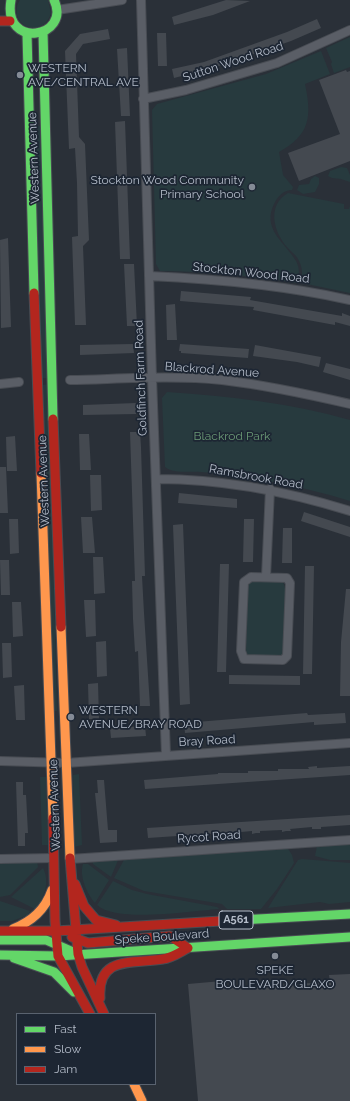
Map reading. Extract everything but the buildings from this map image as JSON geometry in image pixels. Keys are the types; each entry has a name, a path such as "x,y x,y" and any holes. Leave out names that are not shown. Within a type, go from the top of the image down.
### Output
{"main road":[{"path":"7,3 10,21 20,31 35,35 43,32 53,23 57,10 54,0"},
{"path":"0,21 10,21"},
{"name":"Western Avenue","path":"43,32 52,381 70,859 78,954 82,967 103,1011"},
{"name":"Western Avenue","path":"27,34 37,382 52,762 53,858 58,956"},
{"path":"71,870 84,906 96,920 122,927"},
{"path":"4,931 22,926 45,908 54,883"},
{"name":"Speke Boulevard","path":"4,931 56,931 76,934 122,927 350,914"},
{"name":"A561","path":"76,934 88,943 170,936 188,948"},
{"name":"Speke Boulevard","path":"0,955 58,956 350,937"},
{"name":"A561","path":"0,940 46,940 78,954"},
{"path":"103,1011 98,988 100,978 106,970 117,964 165,959 188,948"},
{"path":"0,955 21,960 54,972 72,989 89,1013"},
{"path":"58,956 89,1013"},
{"path":"134,1085 140,1100"}],"street":[{"path":"57,10 122,0"},
{"name":"Goldfinch Farm Road","path":"141,0 152,378 157,479 166,755"},
{"name":"Sutton Wood Road","path":"143,99 186,90 277,63 350,30"},
{"name":"Stockton Wood Road","path":"149,276 244,282 302,289 350,300"},
{"name":"Blackrod Avenue","path":"70,380 152,378 220,380 287,389 350,404"},
{"path":"0,384 19,382"},
{"name":"Ramsbrook Road","path":"157,479 212,481 270,489 350,511"},
{"path":"266,577 270,489"},
{"path":"251,577 266,577 286,578 290,583 288,656 283,660 244,659 241,650 244,582 251,577"},
{"name":"Bray Road","path":"0,761 66,763 350,743"},
{"name":"Rycot Road","path":"70,859 350,840"},
{"path":"0,859 53,858"}],"green space":[{"path":"20,0 48,0 51,13 46,22 40,27 33,28 26,26 21,22 17,16 17,9"},
{"path":"350,37 350,67 334,73 331,64 332,62 326,48"},
{"name":"Stockton Wood Community Primary School","path":"321,51 330,74 305,84 308,116 303,132 289,146 279,152 283,175 293,187 292,190 284,192 280,195 271,212 272,228 281,242 292,254 298,266 298,283 229,274 160,271 156,264 152,110 157,104 266,74"},
{"path":"34,126 40,126 48,378 42,378"},
{"path":"341,167 347,168 350,175 350,182 328,176 330,171"},
{"path":"315,176 319,178 319,184 315,192 303,194 297,190 299,185 309,184 311,179"},
{"path":"288,193 344,204 344,209 349,209 350,206 350,293 302,283 301,266 297,257 282,241 278,234 274,218 277,204 281,198"},
{"path":"49,384 57,711 53,711 43,385"},
{"name":"Blackrod Park","path":"167,392 260,401 305,409 350,420 350,501 295,486 257,479 201,472 173,471 165,467 162,398"},
{"path":"255,580 283,582 285,588 285,652 281,656 250,656 246,653 247,588 249,583"},
{"path":"79,774 82,845 74,847 73,775"},
{"path":"40,777 46,777 48,845 42,845"},
{"path":"350,844 350,860 330,860 315,856 317,846"},
{"path":"287,847 292,855 294,863 277,889 261,909 227,909 222,904 144,891 114,878 125,858"},
{"path":"119,858 111,877 93,864 92,860"},
{"path":"302,859 350,863 350,902 329,904 320,902 268,908 298,860"},
{"path":"0,861 37,861 38,867 10,895 0,897"},
{"path":"83,864 88,864 109,880 95,903 84,885 82,874"},
{"path":"43,868 46,884 44,894 35,909 11,897"},
{"path":"113,881 132,890 147,894 217,907 219,909 137,915 120,914 97,905"},
{"path":"0,901 30,911 28,915 12,921 0,921"}],"traffic: fast":[{"path":"11,0 11,16 16,26 25,32 36,33 46,30 54,23 57,13 54,0"},
{"path":"43,32 53,419"},
{"path":"27,34 34,293"},
{"path":"221,921 350,914"},
{"path":"0,955 58,956 350,937"},
{"path":"0,940 46,940 78,954"},
{"path":"14,958 54,972 74,992"}],"traffic: slow":[{"path":"41,473 53,818"},
{"path":"61,627 70,858"},
{"path":"13,929 37,914 46,903 52,890"},
{"path":"134,1085 142,1101"}],"traffic: jam":[{"path":"0,21 10,21"},
{"path":"34,293 41,473"},
{"path":"53,419 61,627"},
{"path":"53,818 55,921 58,956 89,1013"},
{"path":"70,858 78,954 82,967 104,1013"},
{"path":"75,884 84,906 96,920 116,925"},
{"path":"0,931 56,931 221,921"},
{"path":"72,937 88,943 170,936 188,948 166,958 129,962 119,964 111,968 104,974 101,984 100,998"}],"place":[{"name":"WESTERN AVE/CENTRAL AVE","path":"20,75"},
{"name":"Stockton Wood Community Primary School","path":"252,187"},
{"name":"WESTERN AVENUE/BRAY ROAD","path":"71,717"},
{"name":"SPEKE BOULEVARD/GLAXO","path":"275,956"}]}
